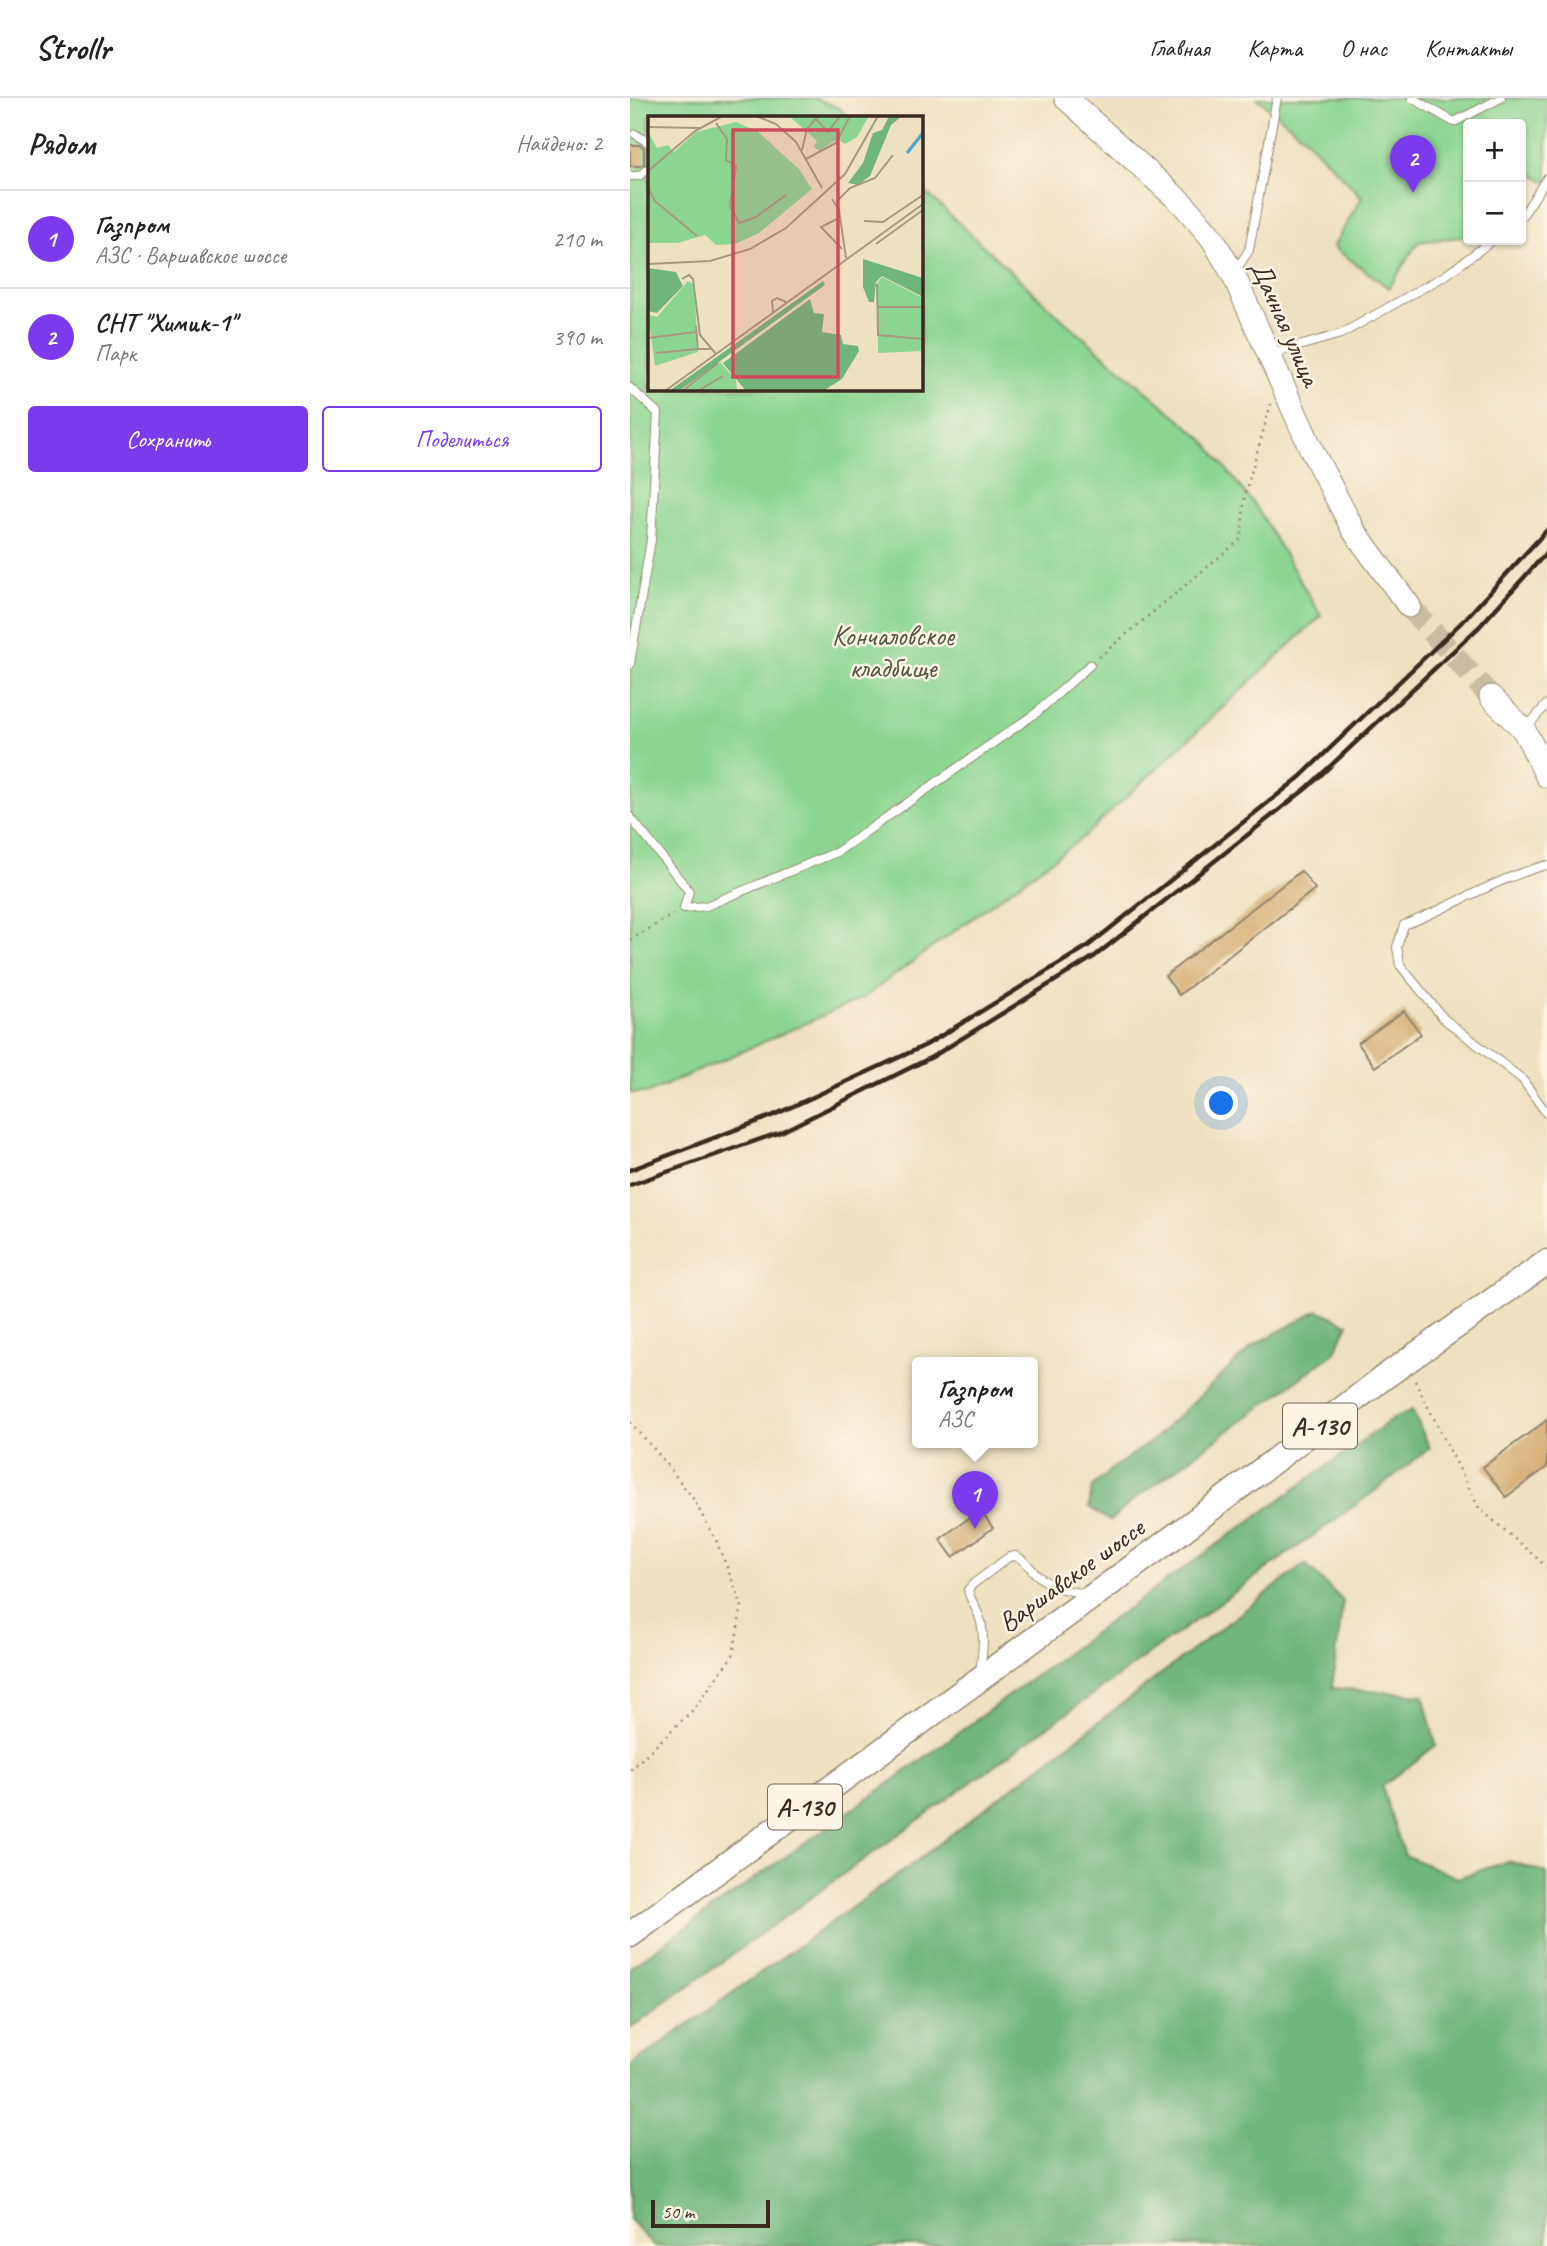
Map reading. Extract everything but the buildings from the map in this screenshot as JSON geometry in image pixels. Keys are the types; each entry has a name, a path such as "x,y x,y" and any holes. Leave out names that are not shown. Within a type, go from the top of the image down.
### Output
{"main road":[{"name":"Варшавское шоссе","path":"630,1935 1096,1594 1405,1363 1547,1262"}],"street":[{"name":"Дачная улица","path":"1066,98 1184,205 1212,238 1233,274 1313,453 1354,531 1409,606"},
{"path":"1491,697 1524,730 1547,776"}],"lane":[{"path":"1233,274 1248,250 1277,98"},
{"path":"1412,98 1454,122 1501,98"},
{"path":"635,134 648,142"},
{"path":"630,176 639,176 648,169"},
{"path":"1526,210 1547,178"},
{"path":"1268,355 1341,334 1446,275 1486,245"},
{"path":"630,388 658,413 651,540 630,664"},
{"path":"630,817 689,891 684,908 706,906 837,852 1035,713 1090,665"},
{"path":"1524,730 1547,704"},
{"path":"1547,865 1519,872 1404,925 1397,947 1400,965 1444,1019 1522,1079 1547,1114"},
{"path":"979,1679 983,1640 980,1618 968,1590 1009,1557 1023,1559 1038,1576 1057,1588 1074,1593 1096,1594"}],"path":[{"path":"1090,665 1241,539 1245,494 1278,377"},
{"path":"630,940 684,908"},
{"path":"1405,1363 1479,1507 1547,1567"},
{"path":"630,1422 662,1457 692,1497 716,1540 742,1605 733,1655 693,1710 630,1770"}],"green space":[{"name":"Кончаловское кладбище","path":"630,98 815,98 839,108 848,116 648,116 648,390 922,390 922,189 1064,321 1204,440 1258,510 1321,616 1083,837 863,998 648,1093 630,1093"},
{"path":"1257,98 1547,98 1547,183 1534,174 1526,182 1526,119 1463,119 1463,237 1418,242 1389,288 1333,247 1362,197 1303,136"},
{"path":"1318,1310 1348,1324 1334,1353 1130,1503 1110,1521 1089,1507 1092,1487 1113,1468 1153,1440 1254,1345"},
{"path":"1412,1410 1430,1448 1372,1493 630,2028 630,1967 1394,1418"},
{"path":"1305,1564 1343,1601 1332,1688 1423,1695 1436,1745 1382,1787 1404,1855 1458,1878 1508,1861 1547,1873 1547,2246 653,2246 630,2220 630,2066 906,1869"}],"tunnel":[{"path":"1409,606 1491,697"}],"railway":[{"path":"630,1170 774,1115 926,1045 1088,946 1300,777 1466,618 1547,530"},
{"path":"630,1185 781,1132 932,1057 1095,956 1308,787 1479,627 1547,552"}],"place":[{"name":"СНТ \"Химик-1\"","path":"1413,193"},
{"name":"Газпром","path":"975,1529"}]}
